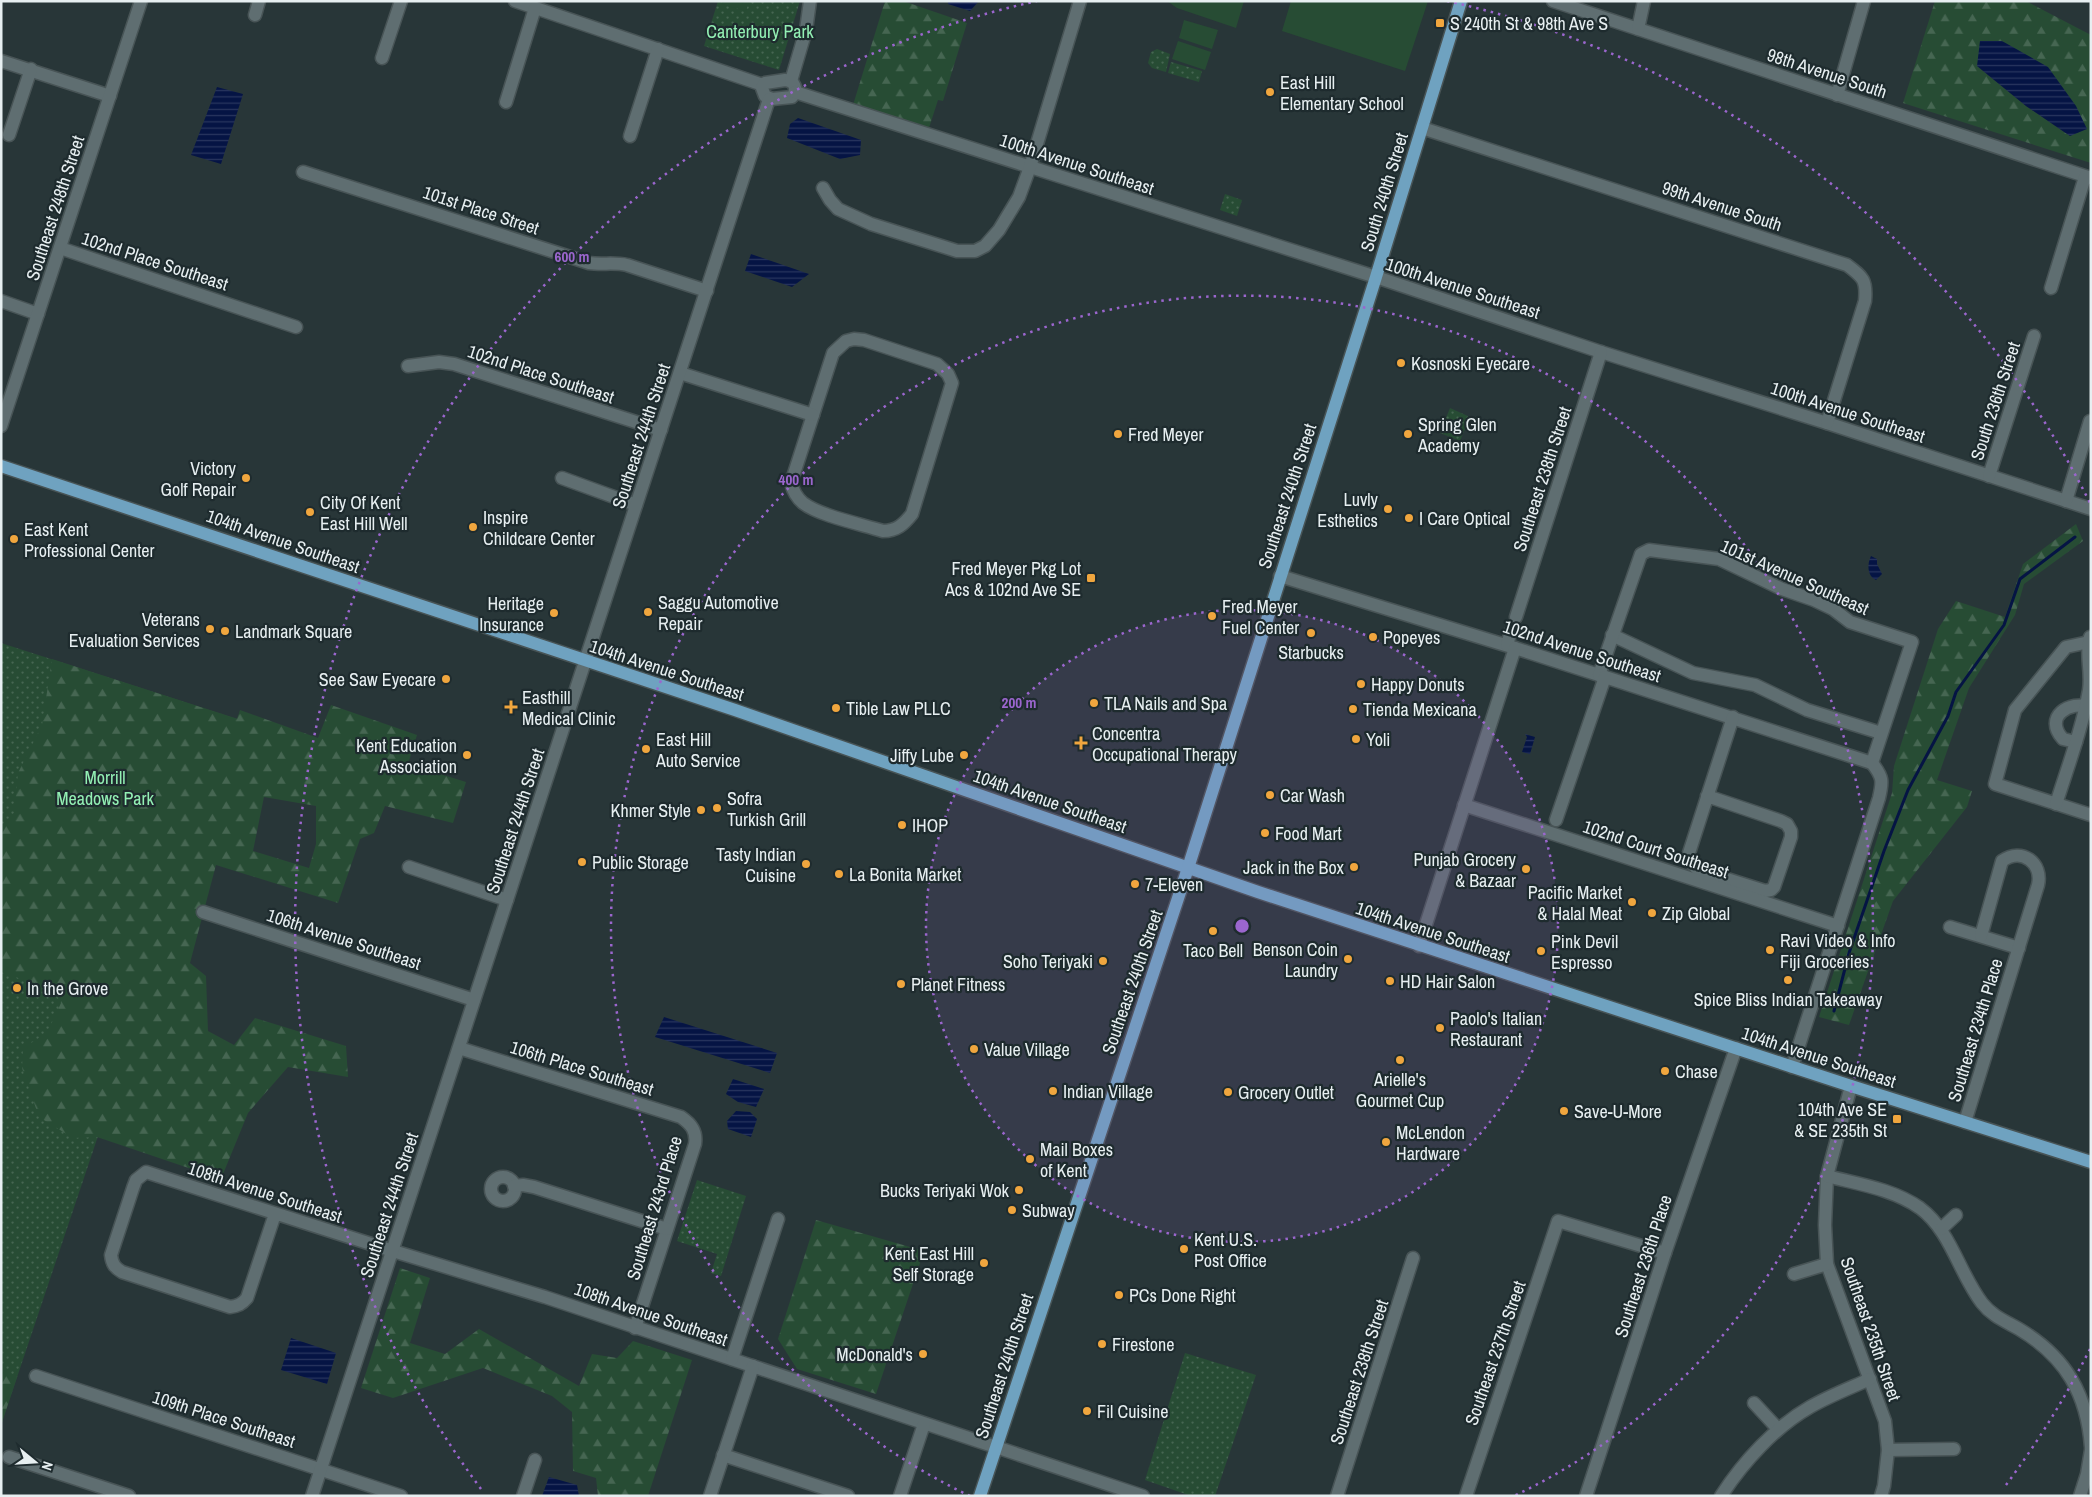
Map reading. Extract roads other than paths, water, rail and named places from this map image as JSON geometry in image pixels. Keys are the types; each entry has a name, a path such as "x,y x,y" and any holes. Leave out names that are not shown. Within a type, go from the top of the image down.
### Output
{"main road":[{"name":"South 240th Street","path":"1376,278 1461,1"},
{"name":"Southeast 240th Street","path":"980,1496 1188,868 1376,278"},
{"name":"104th Avenue Southeast","path":"1,466 735,710 1188,868 1419,946 2091,1162"}],"street":[{"name":"Southeast 248th Street","path":"1,426 141,1"},
{"path":"255,15 259,1"},
{"path":"382,58 401,1"},
{"path":"515,1 763,85"},
{"path":"763,85 763,94 770,99 789,98 806,30 810,1"},
{"path":"823,188 834,206 849,215 958,251 970,252 980,249 989,243 1019,197 1030,167 1080,1"},
{"name":"98th Avenue South","path":"1553,1 1576,5 1638,29 2088,177"},
{"path":"1638,29 1644,1"},
{"path":"1837,94 1864,1"},
{"path":"506,102 535,8"},
{"path":"630,136 658,49"},
{"path":"1,61 32,69 110,96"},
{"path":"9,135 32,69"},
{"path":"763,85 768,81 785,80 793,87"},
{"name":"100th Avenue Southeast","path":"793,87 1030,167 1601,352 1827,423 2091,510"},
{"name":"Southeast 244th Street","path":"312,1496 770,99"},
{"name":"99th Avenue South","path":"1422,128 1847,265 1864,279 1866,288 1865,301 1827,423"},
{"name":"101st Place Street","path":"303,172 589,263 602,265 616,262 707,291"},
{"path":"2051,288 2088,177"},
{"name":"102nd Place Southeast","path":"60,248 296,327"},
{"path":"1,301 38,314"},
{"name":"South 236th Street","path":"1989,476 2034,336"},
{"path":"846,340 864,340 937,364 948,374 952,383 912,514 899,528 883,531 814,509 798,499 794,492 792,478 813,415 833,352 846,340"},
{"name":"Southeast 238th Street","path":"1516,617 1601,352"},
{"name":"102nd Place Southeast","path":"408,366 424,363 454,364 661,430"},
{"path":"680,373 813,415"},
{"path":"2066,501 2090,420"},
{"path":"562,478 636,506"},
{"name":"101st Avenue Southeast","path":"1556,820 1602,676 1612,634 1640,554 1649,550 1719,559 1782,589 1814,600 1850,622 1912,642 1881,733"},
{"name":"102nd Avenue Southeast","path":"1280,576 1511,646 1872,763"},
{"path":"1419,946 1464,805 1511,646 1511,631"},
{"path":"1612,634 1693,673 1755,685 1807,710 1881,733 1872,763 1879,772 1883,782 1792,1067"},
{"path":"2056,804 2076,742 2086,720 2090,674 2087,654 2090,639"},
{"path":"2090,639 2066,648 2016,710 1995,784 2091,815"},
{"path":"2076,742 2062,739 2056,727 2056,720 2064,709 2077,705 2088,706"},
{"path":"1708,796 1733,717"},
{"name":"102nd Court Southeast","path":"1708,796 1787,824 1792,830 1772,890 1765,891 1698,870 1690,864 1688,859 1689,853 1708,796"},
{"name":"102nd Court Southeast","path":"1464,805 1838,926"},
{"name":"Southeast 234th Place","path":"1965,1122 2039,878 2036,865 2029,858 2013,856 2002,861 1981,936"},
{"path":"409,867 507,900"},
{"name":"106th Avenue Southeast","path":"203,912 474,1000"},
{"name":"Southeast 234th Place","path":"1950,927 2019,948"},
{"name":"106th Place Southeast","path":"459,1048 681,1117 692,1127"},
{"name":"Southeast 236th Place","path":"1586,1496 1665,1254 1736,1048"},
{"name":"Southeast 235th Street","path":"1851,1086 1826,1176 1825,1225 1827,1264 1885,1421 1888,1450 1881,1496"},
{"name":"Southeast 243rd Place","path":"635,1328 695,1144 695,1133 692,1127"},
{"name":"108th Avenue Southeast","path":"275,1214 247,1298 243,1304 230,1306 122,1272 116,1268 112,1261 111,1255 136,1180 146,1172 392,1251 545,1297 1143,1496"},
{"path":"1826,1176 1887,1191 1919,1207 1937,1222 1983,1304 2000,1320 2020,1330 2049,1352 2086,1392 2091,1449 2087,1474 2080,1496"},
{"path":"514,1186 534,1186 667,1229"},
{"path":"1940,1228 1956,1215"},
{"path":"732,1359 778,1218"},
{"name":"Southeast 237th Street","path":"1466,1496 1558,1220 1665,1254"},
{"name":"Southeast 238th Street","path":"1337,1496 1413,1258"},
{"path":"1794,1274 1827,1264"},
{"path":"710,1496 752,1366"},
{"name":"109th Place Southeast","path":"36,1376 401,1496"},
{"path":"1721,1496 1744,1464 1778,1429 1810,1407 1870,1379"},
{"path":"1754,1403 1778,1429"},
{"path":"900,1496 924,1424"},
{"path":"1888,1450 1954,1449"},
{"path":"723,1455 848,1496"},
{"path":"9,1457 129,1496"},
{"path":"523,1496 535,1460"}],"waterway":[{"path":"1834,1011 1849,953 1884,851 1908,790 1948,716 1956,692 2004,625 2020,579 2075,537"}],"place":[{"name":"S 240th St & 98th Ave S","path":"1440,23"},
{"name":"East Hill Elementary School","path":"1270,92"},
{"name":"Kosnoski Eyecare","path":"1401,363"},
{"name":"Fred Meyer","path":"1118,434"},
{"name":"Spring Glen Academy","path":"1408,434"},
{"name":"Victory Golf Repair","path":"246,478"},
{"name":"Luvly Esthetics","path":"1388,509"},
{"name":"City Of Kent East Hill Well","path":"310,512"},
{"name":"I Care Optical","path":"1409,518"},
{"name":"Inspire Childcare Center","path":"473,527"},
{"name":"East Kent Professional Center","path":"14,539"},
{"name":"Fred Meyer Pkg Lot Acs & 102nd Ave SE","path":"1091,578"},
{"name":"Saggu Automotive Repair","path":"648,612"},
{"name":"Heritage Insurance","path":"554,613"},
{"name":"Fred Meyer Fuel Center","path":"1212,616"},
{"name":"Veterans Evaluation Services","path":"210,629"},
{"name":"Landmark Square","path":"225,631"},
{"name":"Starbucks","path":"1311,633"},
{"name":"Popeyes","path":"1373,637"},
{"name":"See Saw Eyecare","path":"446,679"},
{"name":"Happy Donuts","path":"1361,684"},
{"name":"TLA Nails and Spa","path":"1094,703"},
{"name":"Easthill Medical Clinic","path":"511,707"},
{"name":"Tible Law PLLC","path":"836,708"},
{"name":"Tienda Mexicana","path":"1353,709"},
{"name":"Yoli","path":"1356,739"},
{"name":"Concentra Occupational Therapy","path":"1081,743"},
{"name":"East Hill Auto Service","path":"646,749"},
{"name":"Kent Education Association","path":"467,755"},
{"name":"Jiffy Lube","path":"964,755"},
{"name":"Car Wash","path":"1270,795"},
{"name":"Sofra Turkish Grill","path":"717,808"},
{"name":"Khmer Style","path":"701,810"},
{"name":"IHOP","path":"902,825"},
{"name":"Food Mart","path":"1265,833"},
{"name":"Public Storage","path":"582,862"},
{"name":"Tasty Indian Cuisine","path":"806,864"},
{"name":"Jack in the Box","path":"1354,867"},
{"name":"Punjab Grocery & Bazaar","path":"1526,869"},
{"name":"La Bonita Market","path":"839,874"},
{"name":"7-Eleven","path":"1135,884"},
{"name":"Pacific Market & Halal Meat","path":"1632,902"},
{"name":"Zip Global","path":"1652,913"},
{"name":"Taco Bell","path":"1213,931"},
{"name":"Ravi Video & Info Fiji Groceries","path":"1770,950"},
{"name":"Pink Devil Espresso","path":"1541,951"},
{"name":"Benson Coin Laundry","path":"1348,959"},
{"name":"Soho Teriyaki","path":"1103,961"},
{"name":"Spice Bliss Indian Takeaway","path":"1788,980"},
{"name":"HD Hair Salon","path":"1390,981"},
{"name":"Planet Fitness","path":"901,984"},
{"name":"In the Grove","path":"17,988"},
{"name":"Paolo's Italian Restaurant","path":"1440,1028"},
{"name":"Value Village","path":"974,1049"},
{"name":"Arielle's Gourmet Cup","path":"1400,1060"},
{"name":"Chase","path":"1665,1071"},
{"name":"Indian Village","path":"1053,1091"},
{"name":"Grocery Outlet","path":"1228,1092"},
{"name":"Save-U-More","path":"1564,1111"},
{"name":"104th Ave SE & SE 235th St","path":"1897,1119"},
{"name":"McLendon Hardware","path":"1386,1142"},
{"name":"Mail Boxes of Kent","path":"1030,1159"},
{"name":"Bucks Teriyaki Wok","path":"1019,1190"},
{"name":"Subway","path":"1012,1210"},
{"name":"Kent U.S. Post Office","path":"1184,1249"},
{"name":"Kent East Hill Self Storage","path":"984,1263"},
{"name":"PCs Done Right","path":"1119,1295"},
{"name":"Firestone","path":"1102,1344"},
{"name":"McDonald's","path":"923,1354"},
{"name":"Fil Cuisine","path":"1087,1411"}],"park label":[{"name":"Canterbury Park","path":"760,31"},
{"name":"Morrill Meadows Park","path":"105,788"}]}
